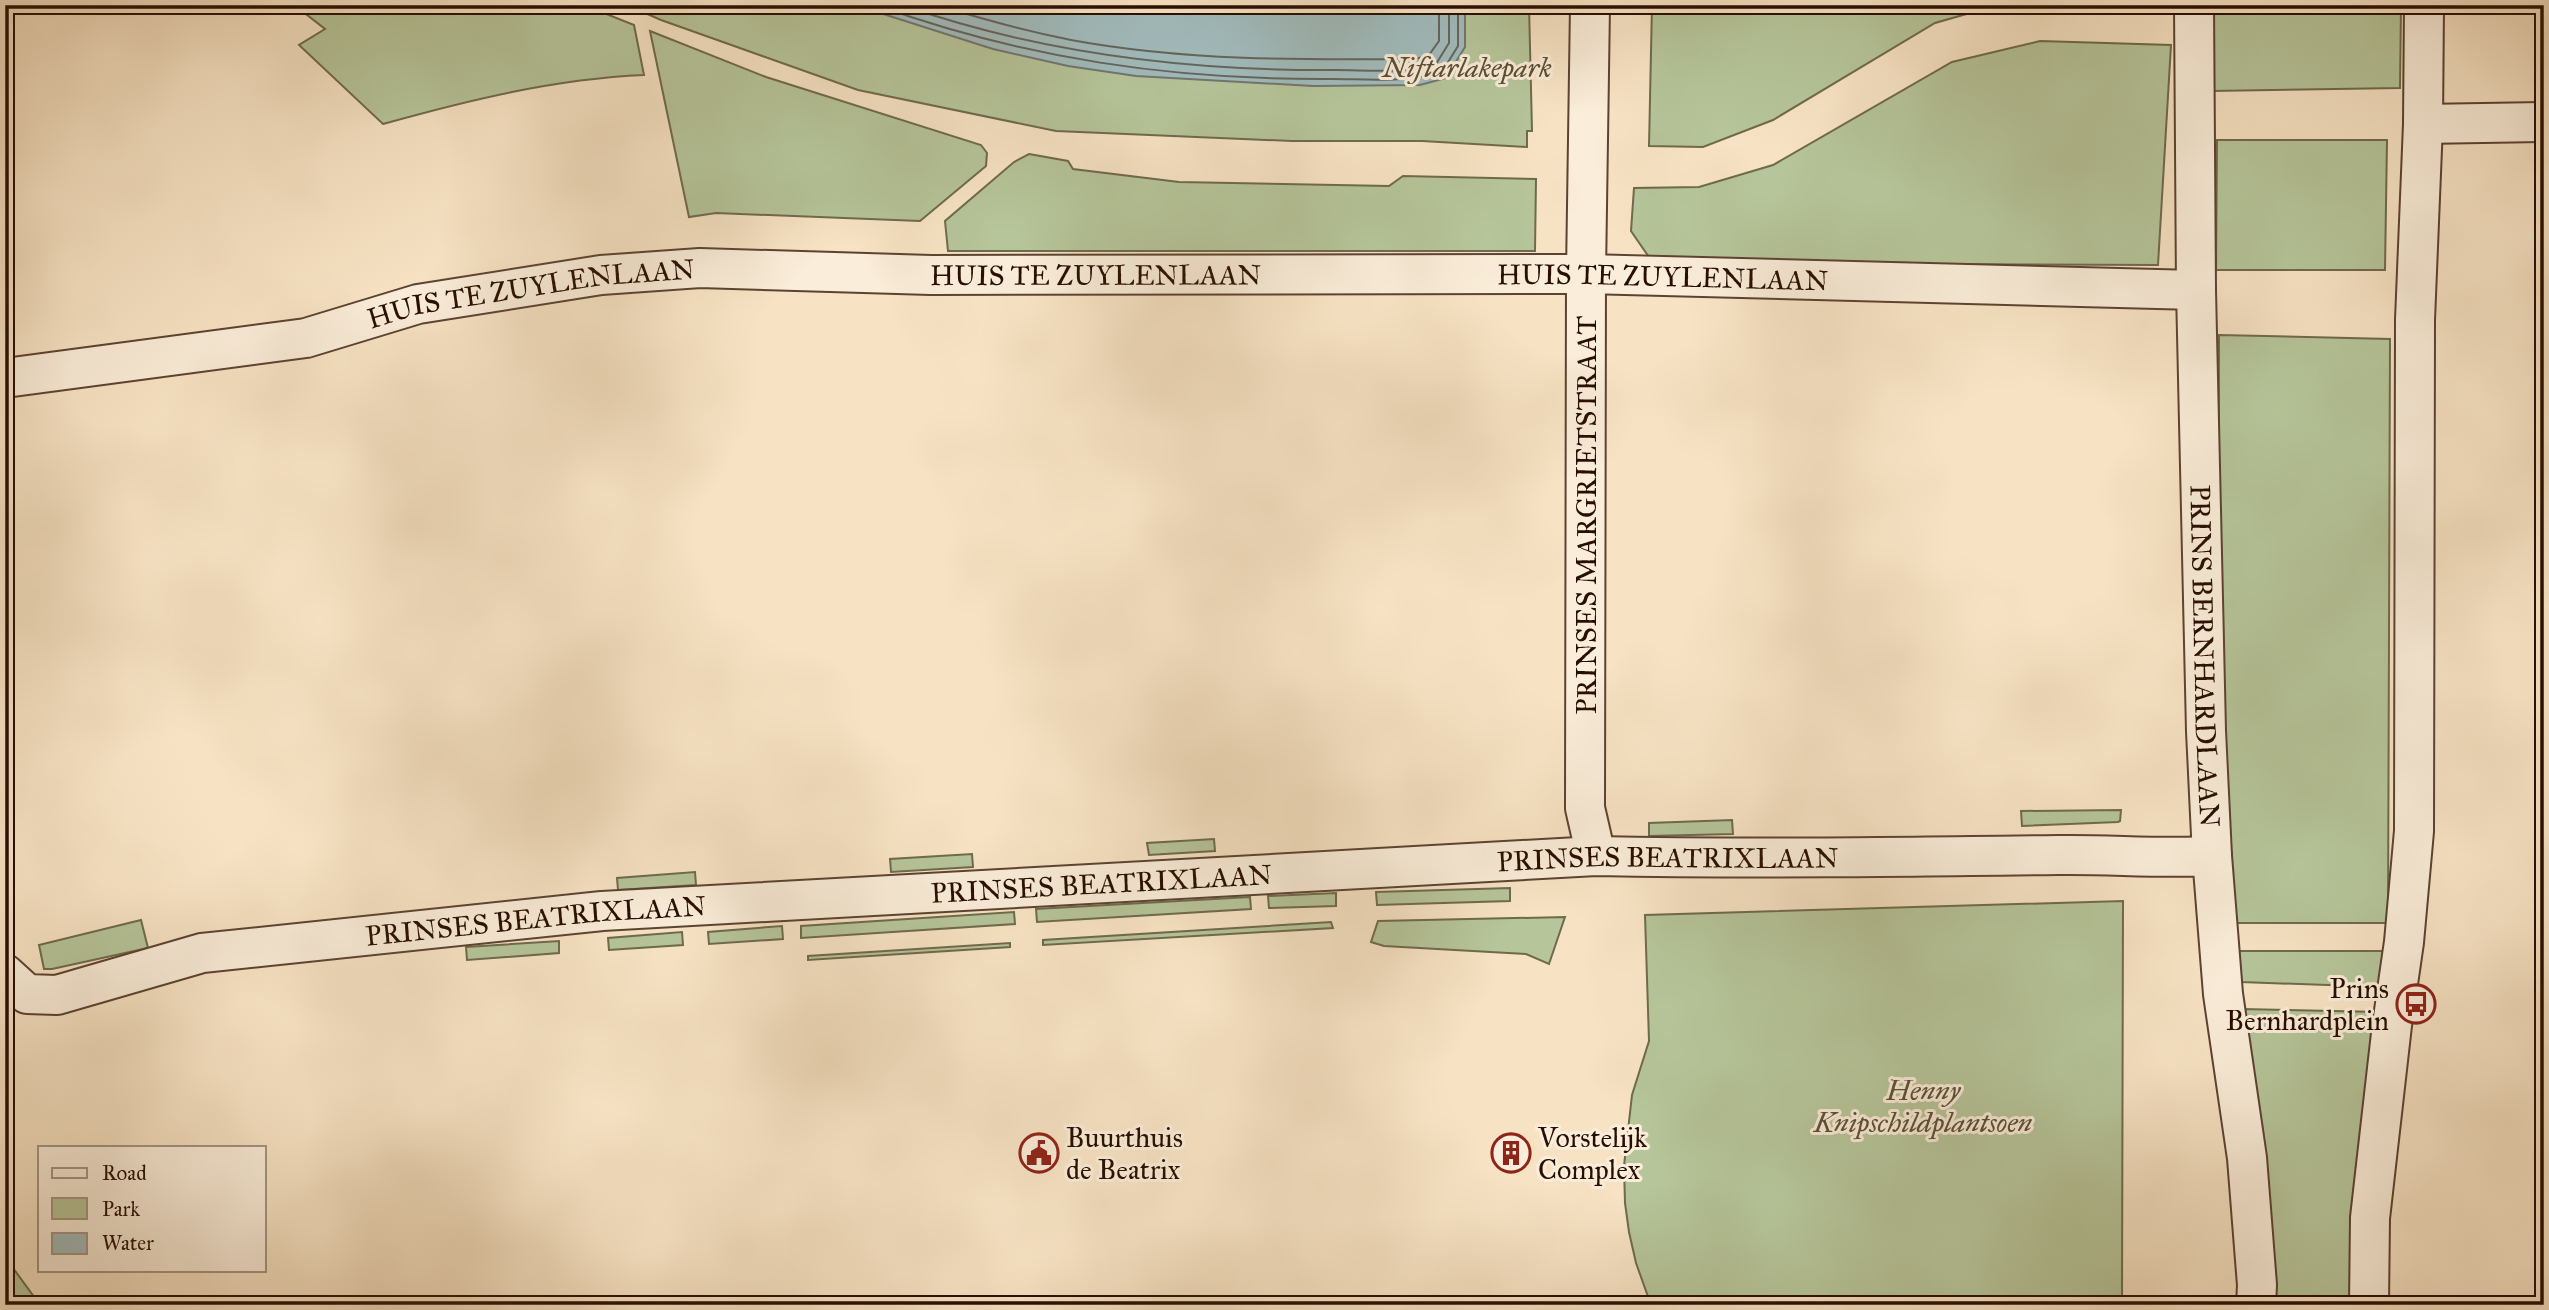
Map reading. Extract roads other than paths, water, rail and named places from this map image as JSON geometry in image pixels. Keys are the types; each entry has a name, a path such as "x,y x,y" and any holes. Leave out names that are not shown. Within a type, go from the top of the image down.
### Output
{"street":[{"name":"PRINSES MARGRIETSTRAAT","path":"1590,5 1586,274 1585,808 1596,856"},
{"name":"PRINS BERNHARDLAAN","path":"2194,5 2196,290 2211,856 2223,993 2247,1158 2257,1285 2256,1305"},
{"path":"2369,1305 2370,1218 2404,942 2414,831 2415,320 2423,124 2424,5"},
{"path":"2423,124 2544,122"},
{"name":"HUIS TE ZUYLENLAAN","path":"5,378 306,338 418,304 575,279 700,268 931,275 1586,274 2196,290"},
{"name":"PRINSES BEATRIXLAAN","path":"5,974 27,994 57,995 202,953 602,911 1596,856 1823,858 2109,854 2170,859 2211,856"}],"water":[{"path":"855,5 1465,5 1465,47 1446,78 1420,85 1313,86 1136,76 1068,66 993,49"}],"place":[{"name":"Prins Bernhardplein","path":"2416,1004"},
{"name":"Buurthuis de Beatrix","path":"1039,1153"},
{"name":"Vorstelijk Complex","path":"1511,1153"}],"park label":[{"name":"Niftarlakepark","path":"1467,67"},
{"name":"Henny Knipschildplantsoen","path":"1923,1106"}]}
